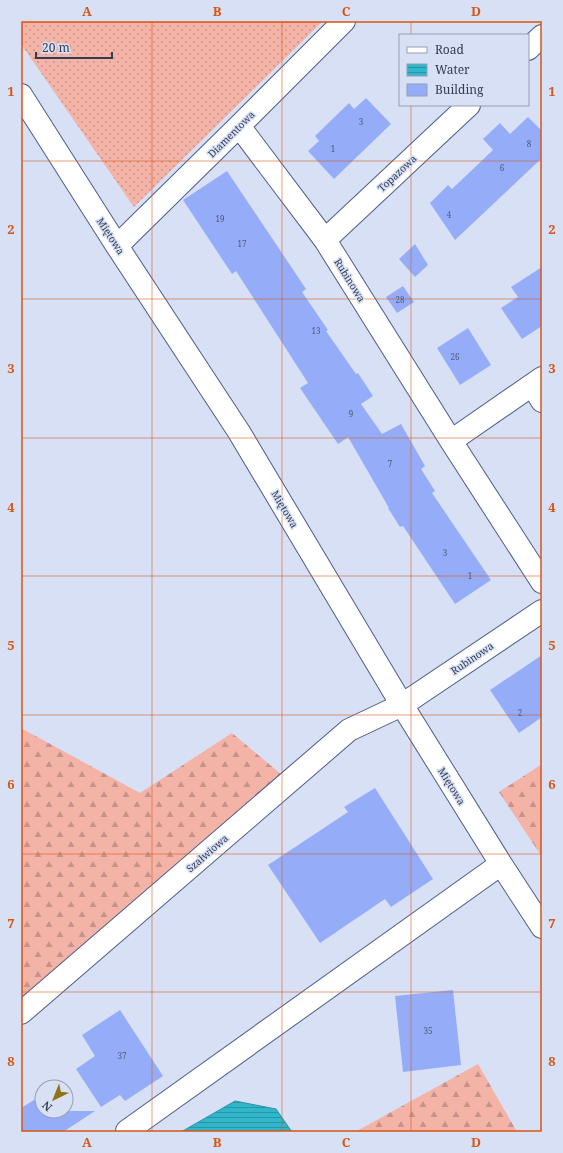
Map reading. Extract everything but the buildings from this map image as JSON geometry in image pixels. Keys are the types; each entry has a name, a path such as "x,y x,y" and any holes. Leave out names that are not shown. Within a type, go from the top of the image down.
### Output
{"street":[{"name":"Diamentowa","path":"117,246 344,21"},
{"path":"529,48 542,36"},
{"name":"Miętowa","path":"21,95 117,246 239,432 402,705 542,927"},
{"name":"Topazowa","path":"325,240 468,106"},
{"name":"Rubinowa","path":"239,126 325,240 451,441 542,582"},
{"path":"451,441 539,388"},
{"name":"Rubinowa","path":"402,705 542,611"},
{"name":"Szałwiowa","path":"21,1013 349,730 402,705"},
{"path":"127,1131 501,864"}],"green space":[{"path":"21,21 323,21 134,207 21,44"},
{"path":"21,728 140,793 232,733 282,775 21,1003"},
{"path":"542,764 542,857 499,792"},
{"path":"478,1064 517,1132 355,1132"}],"water":[{"path":"235,1101 276,1109 292,1132 181,1132"}]}
